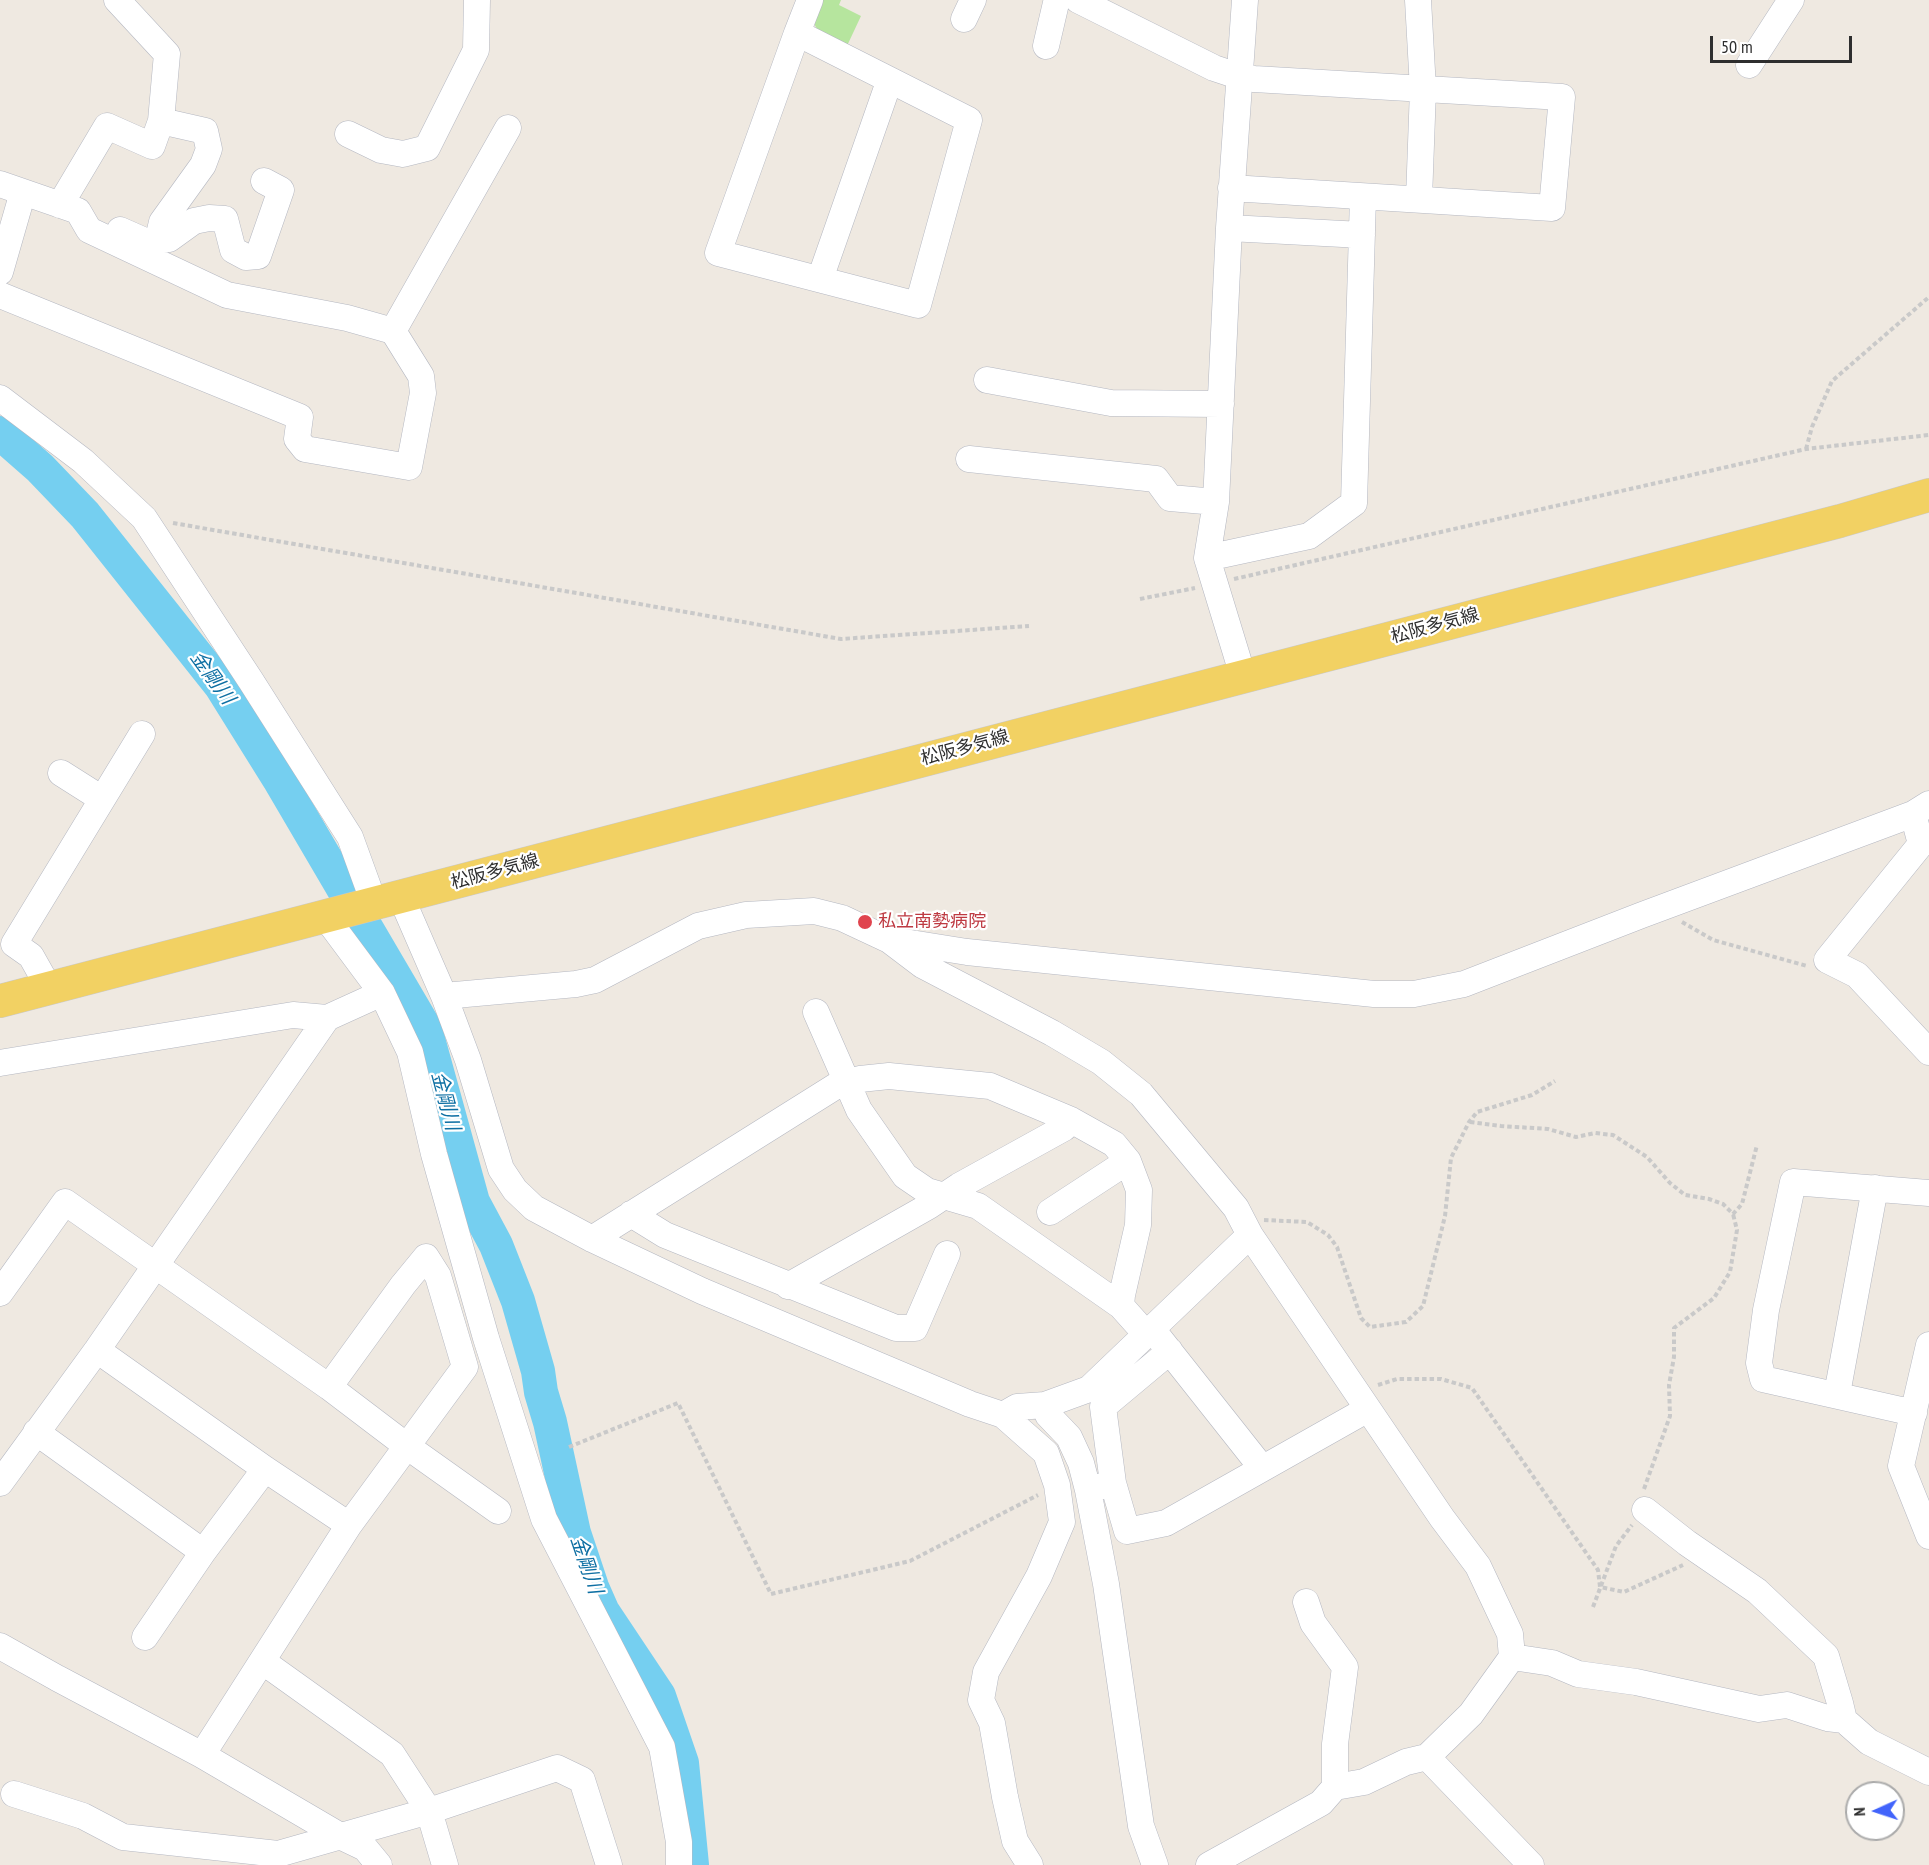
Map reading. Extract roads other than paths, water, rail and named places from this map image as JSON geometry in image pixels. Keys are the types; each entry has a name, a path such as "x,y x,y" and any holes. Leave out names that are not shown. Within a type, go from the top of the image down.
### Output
{"main road":[{"name":"松阪多気線","path":"0,1001 1840,521 1929,495"}],"street":[{"path":"69,208 107,126 152,146 161,122 167,54 117,0"},
{"path":"348,134 381,150 403,154 427,148 476,50 477,0"},
{"path":"797,33 889,82 969,120 918,305 718,253 797,33 810,0"},
{"path":"1046,46 1058,0"},
{"path":"1078,0 1214,68 1238,76 1254,79 1562,97 1552,208 1231,188"},
{"path":"1243,676 1207,558 1216,502 1231,188 1245,0"},
{"path":"1418,0 1423,89 1419,199"},
{"path":"1749,65 1791,0"},
{"path":"820,279 889,82"},
{"path":"158,239 162,222 203,165 209,149 205,131 161,122"},
{"path":"393,332 508,128"},
{"path":"0,272 11,188 69,208 144,241 169,239 194,222 209,218 225,219 233,250 246,257 258,256 281,190 264,181"},
{"path":"1207,558 1309,536 1353,504 1363,197"},
{"path":"0,295 300,417 297,438 305,449 409,467 423,393 421,376 393,332 347,318 227,295 89,230 69,208"},
{"path":"1229,228 1362,235"},
{"path":"987,380 1111,403 1221,405"},
{"path":"0,398 83,461 144,518 350,837 360,907 382,993 410,1052 434,1154 480,1315 544,1520 662,1747 679,1842 679,1865"},
{"path":"969,459 1156,479 1170,498 1216,502"},
{"path":"49,988 31,956 14,944 142,734"},
{"path":"61,773 102,799"},
{"path":"889,940 967,952 1374,994 1414,994 1464,984 1921,809 1925,850 1827,960 1857,975 1929,1052"},
{"path":"360,907 444,996 468,1060 501,1168 514,1190 534,1208 592,1239 702,1291 970,1404 1003,1415 1046,1453 1057,1485 1062,1522 1038,1576 986,1672 981,1700 992,1723 1015,1841 1030,1865"},
{"path":"444,996 576,984 595,980 698,926 746,915 814,911 842,918 889,940 922,965 1052,1033 1101,1062 1141,1094 1236,1208 1250,1235 1442,1518 1478,1566 1510,1634 1512,1657 1471,1714 1427,1757 1406,1762 1364,1782 1335,1787 1321,1803 1209,1865"},
{"path":"0,1063 293,1015 327,1018 382,993"},
{"path":"816,1012 860,1110 905,1176 927,1191 978,1206 1121,1306 1170,1351 1262,1468"},
{"path":"0,1483 97,1350 327,1018"},
{"path":"592,1239 836,1086 860,1078 889,1076 990,1086 1071,1120 1114,1144 1128,1161 1139,1190 1138,1225 1121,1306"},
{"path":"788,1286 959,1186 1064,1128 1071,1120"},
{"path":"1050,1212 1128,1161"},
{"path":"1914,1413 1763,1379 1759,1363 1766,1310 1793,1182 1929,1194"},
{"path":"1837,1394 1875,1188"},
{"path":"0,1293 65,1202 329,1387 498,1511"},
{"path":"631,1214 665,1235 896,1328 915,1328 947,1254"},
{"path":"1003,1415 1017,1407 1045,1405 1089,1389 1250,1235"},
{"path":"202,1755 349,1525 465,1367 438,1276 426,1257 329,1387"},
{"path":"1929,1345 1901,1466 1929,1536"},
{"path":"97,1350 349,1525"},
{"path":"1170,1351 1103,1407 1113,1483 1126,1531 1166,1523 1262,1468 1363,1401"},
{"path":"1045,1405 1048,1414 1069,1437 1081,1462 1088,1490 1106,1584 1141,1826 1155,1865"},
{"path":"36,1432 203,1552"},
{"path":"145,1637 203,1552 266,1469"},
{"path":"1088,1490 1113,1483"},
{"path":"1645,1510 1757,1591 1826,1656 1844,1720"},
{"path":"1306,1602 1313,1623 1345,1667 1335,1744 1335,1787"},
{"path":"0,1646 202,1755 342,1837 365,1848 379,1865"},
{"path":"1512,1657 1552,1663 1578,1674 1636,1682 1758,1709 1787,1705 1827,1718 1844,1720 1869,1742 1929,1772"},
{"path":"262,1661 392,1754 429,1811 445,1865"},
{"path":"1427,1757 1531,1865"},
{"path":"14,1794 83,1816 123,1837 278,1854 429,1811 556,1768 582,1780 609,1865"}],"waterway":[{"name":"金剛川","path":"0,433 40,468 85,515 221,686 279,779 425,1028 473,1202 496,1245 518,1301 538,1371 574,1533 592,1587 603,1612 659,1696 682,1763 692,1865"}],"place":[{"name":"私立南勢病院","path":"865,922"}]}
